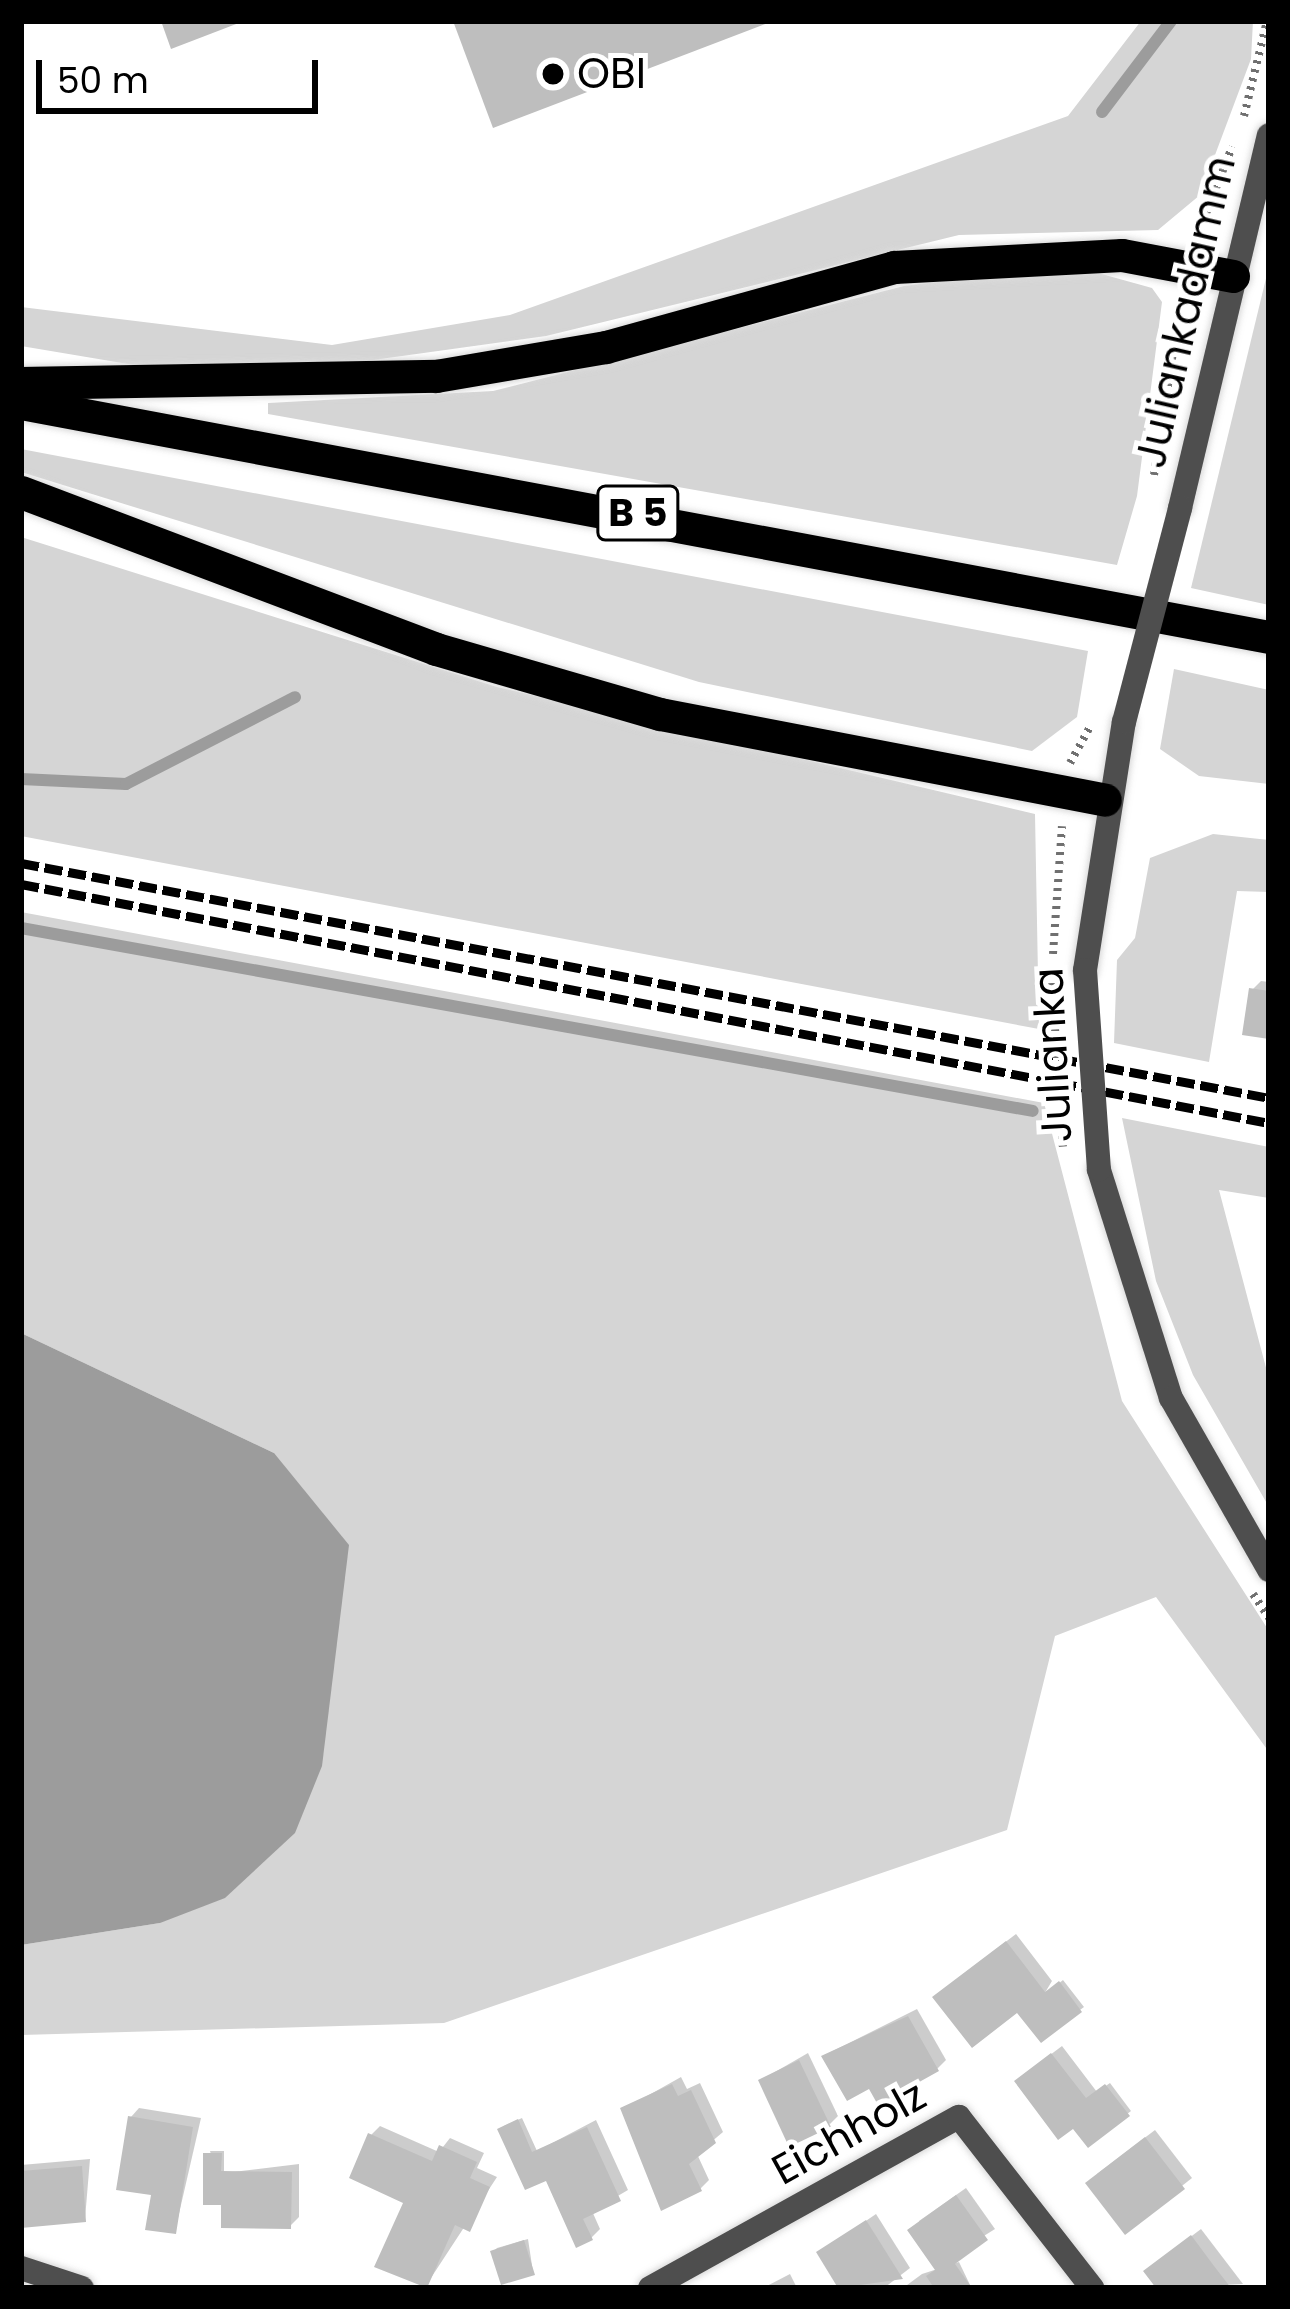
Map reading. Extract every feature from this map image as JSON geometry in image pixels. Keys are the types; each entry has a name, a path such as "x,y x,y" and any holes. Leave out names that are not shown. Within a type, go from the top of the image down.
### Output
{"highway":[{"path":"21,383 436,376 606,347 915,265 1123,255 1233,276"},
{"name":"B 5","path":"21,403 1269,637"},
{"path":"21,492 436,649 660,714 1105,800"}],"street":[{"name":"Juliankadamm","path":"1180,508 1269,135"},
{"name":"Julianka","path":"1180,508 1105,800 1085,970 1099,1170 1171,1398 1269,1570"},
{"name":"Eichholz","path":"650,2288 959,2117 1092,2288"},
{"path":"21,2268 82,2288"}],"path":[{"path":"1068,1173 1052,980 1064,789 1096,715"}],"shaded area":[{"path":"1141,21 1253,21 1251,59 1200,195 1158,230 959,235 546,336 366,361 140,366 21,346 21,307 332,345 510,315 1068,116"},
{"path":"1269,266 1269,605 1191,588"},
{"path":"1012,273 1098,273 1152,288 1162,302 1137,496 1117,565 268,414 268,403 493,391 904,286"},
{"path":"21,449 1088,651 1077,717 1032,751 699,682 21,472"},
{"path":"21,537 497,687 1035,814 1039,1029 21,836"},
{"path":"1174,669 1269,690 1269,784 1199,776 1160,749"},
{"path":"1213,834 1269,840 1269,892 1237,891 1209,1062 1114,1043 1117,960 1135,938 1150,858"},
{"path":"21,912 1044,1103 1122,1401 1269,1631 1269,1752 1156,1597 1055,1636 1007,1830 444,2023 21,2035 21,1945 160,1923 274,1453 21,1333"},
{"path":"1122,1118 1269,1147 1269,1198 1219,1190 1269,1379 1269,1507 1193,1375 1156,1281"},
{"path":"21,1333 274,1453 349,1545 322,1766 295,1833 225,1898 160,1923 21,1945"}],"building":[{"path":"161,21 244,21 171,49"},
{"name":"OBI","path":"453,21 773,21 493,128"},
{"path":"1249,988 1269,991 1269,1039 1242,1035"},
{"path":"1006,1941 1045,1992 1059,1981 1082,2012 1041,2043 1017,2013 972,2048 932,1997"},
{"path":"908,2016 939,2071 878,2105 869,2089 847,2101 821,2056"},
{"path":"1051,2053 1086,2098 1105,2084 1130,2116 1088,2148 1073,2129 1058,2140 1014,2081"},
{"path":"799,2060 831,2127 789,2147 758,2080"},
{"path":"672,2084 678,2096 691,2090 716,2143 689,2164 702,2191 661,2211 620,2108"},
{"path":"128,2116 193,2127 176,2234 145,2230 151,2195 116,2190"},
{"path":"518,2119 532,2152 587,2127 621,2201 583,2219 593,2240 576,2248 546,2181 525,2190 497,2129"},
{"path":"368,2133 432,2161 439,2145 477,2162 470,2178 490,2187 470,2232 455,2225 427,2288 374,2267 403,2203 349,2178"},
{"path":"1145,2137 1185,2189 1125,2235 1085,2183"},
{"path":"203,2153 222,2153 221,2171 292,2172 291,2229 221,2228 221,2205 203,2205"},
{"path":"82,2166 86,2222 21,2228 21,2171"},
{"path":"956,2195 988,2240 955,2264 972,2288 934,2288 926,2276 935,2270 907,2230"},
{"path":"866,2220 903,2279 838,2288 816,2252"},
{"path":"1191,2235 1231,2288 1156,2288 1143,2271"},
{"path":"524,2240 535,2275 501,2285 490,2251"}],"waterway":[{"path":"1102,112 1171,21"},
{"path":"21,779 126,784 295,697"},
{"path":"21,928 1033,1111"}],"railway":[{"path":"21,863 1269,1098"},
{"path":"21,884 1269,1123"}],"place":[{"name":"OBI","path":"553,74"}]}
